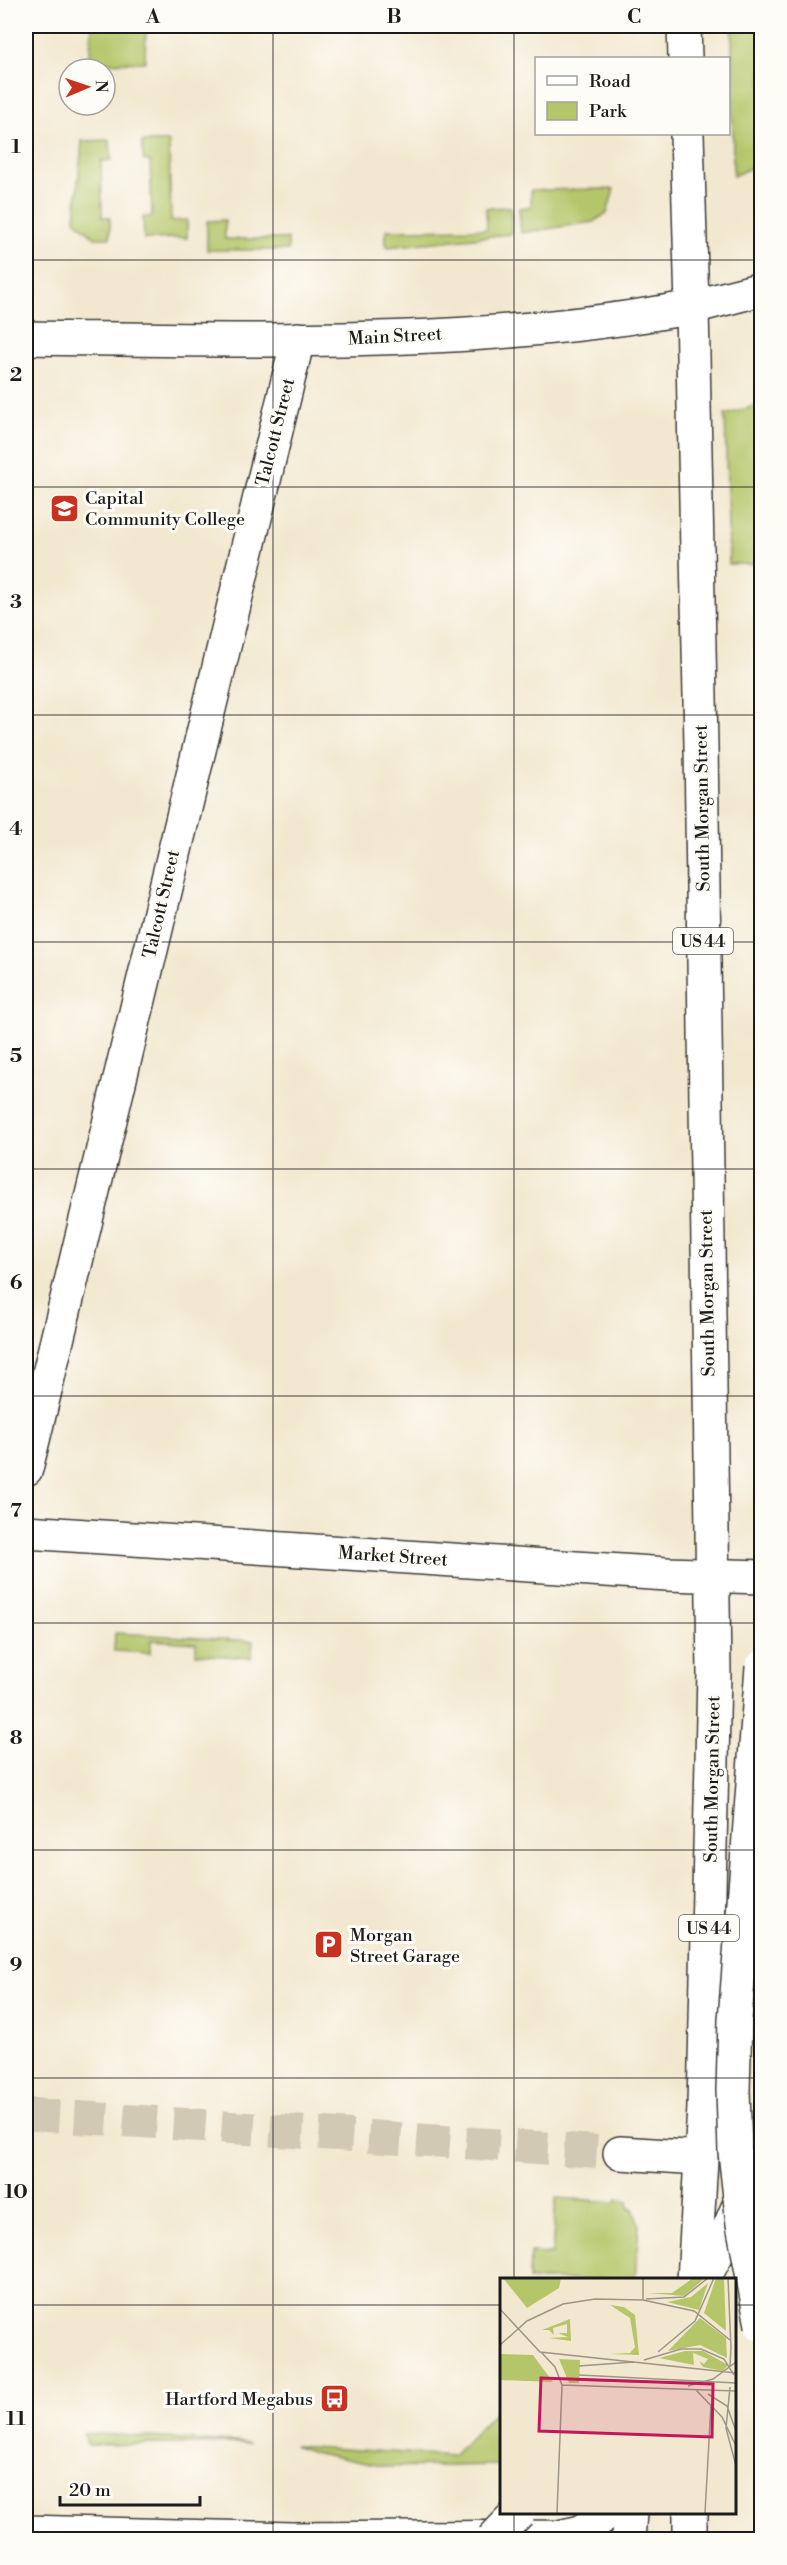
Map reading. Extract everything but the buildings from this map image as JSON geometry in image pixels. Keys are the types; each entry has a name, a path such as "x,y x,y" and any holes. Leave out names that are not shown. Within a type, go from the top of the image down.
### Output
{"main road":[{"path":"684,26 685,57"},
{"name":"South Morgan Street","path":"687,135 701,722 706,1222 714,1673 708,1964 694,2278"},
{"name":"Main Street","path":"26,338 298,339 514,329 630,317 692,307 762,289"},
{"name":"Talcott Street","path":"26,1469 298,339"},
{"name":"Market Street","path":"26,1532 712,1576 762,1577"},
{"path":"762,1667 735,2020 733,2090 735,2152 743,2224 762,2325"},
{"path":"704,2278 724,2240 762,2151"},
{"path":"620,2153 701,2158"},
{"path":"492,2540 517,2514"},
{"path":"26,2532 292,2539 558,2537 581,2532 606,2514"},
{"path":"628,2540 630,2514"},
{"path":"690,2514 690,2540"}],"green space":[{"path":"92,26 146,26 145,62 117,62 117,57 89,57"},
{"path":"732,26 762,26 761,163 733,176"},
{"path":"110,140 111,160 101,161 102,217 110,217 110,238 95,238 75,220 82,141"},
{"path":"142,142 169,142 171,221 187,220 187,238 144,239 143,217 152,217 150,161 143,160"},
{"path":"614,189 607,213 593,222 521,233 519,208 531,207 531,190"},
{"path":"511,207 511,234 388,247 386,244 386,230 487,229 486,208"},
{"path":"225,220 225,239 288,239 288,250 207,250 207,221"},
{"path":"761,404 761,564 729,564 725,415"},
{"path":"115,1633 253,1641 251,1658 196,1654 196,1643 151,1640 150,1653 114,1651"},
{"path":"556,2198 616,2202 617,2198 628,2201 629,2209 633,2209 639,2224 635,2278 529,2278 530,2253 552,2254"},
{"path":"500,2406 500,2465 385,2467 307,2451 294,2446 453,2456"},
{"path":"83,2433 250,2443 88,2445"}],"tunnel":[{"path":"26,2114 620,2153"}],"place":[{"name":"Capital Community College","path":"64,508"},
{"name":"Morgan Street Garage","path":"329,1945"},
{"name":"Hartford Megabus","path":"334,2399"}]}
